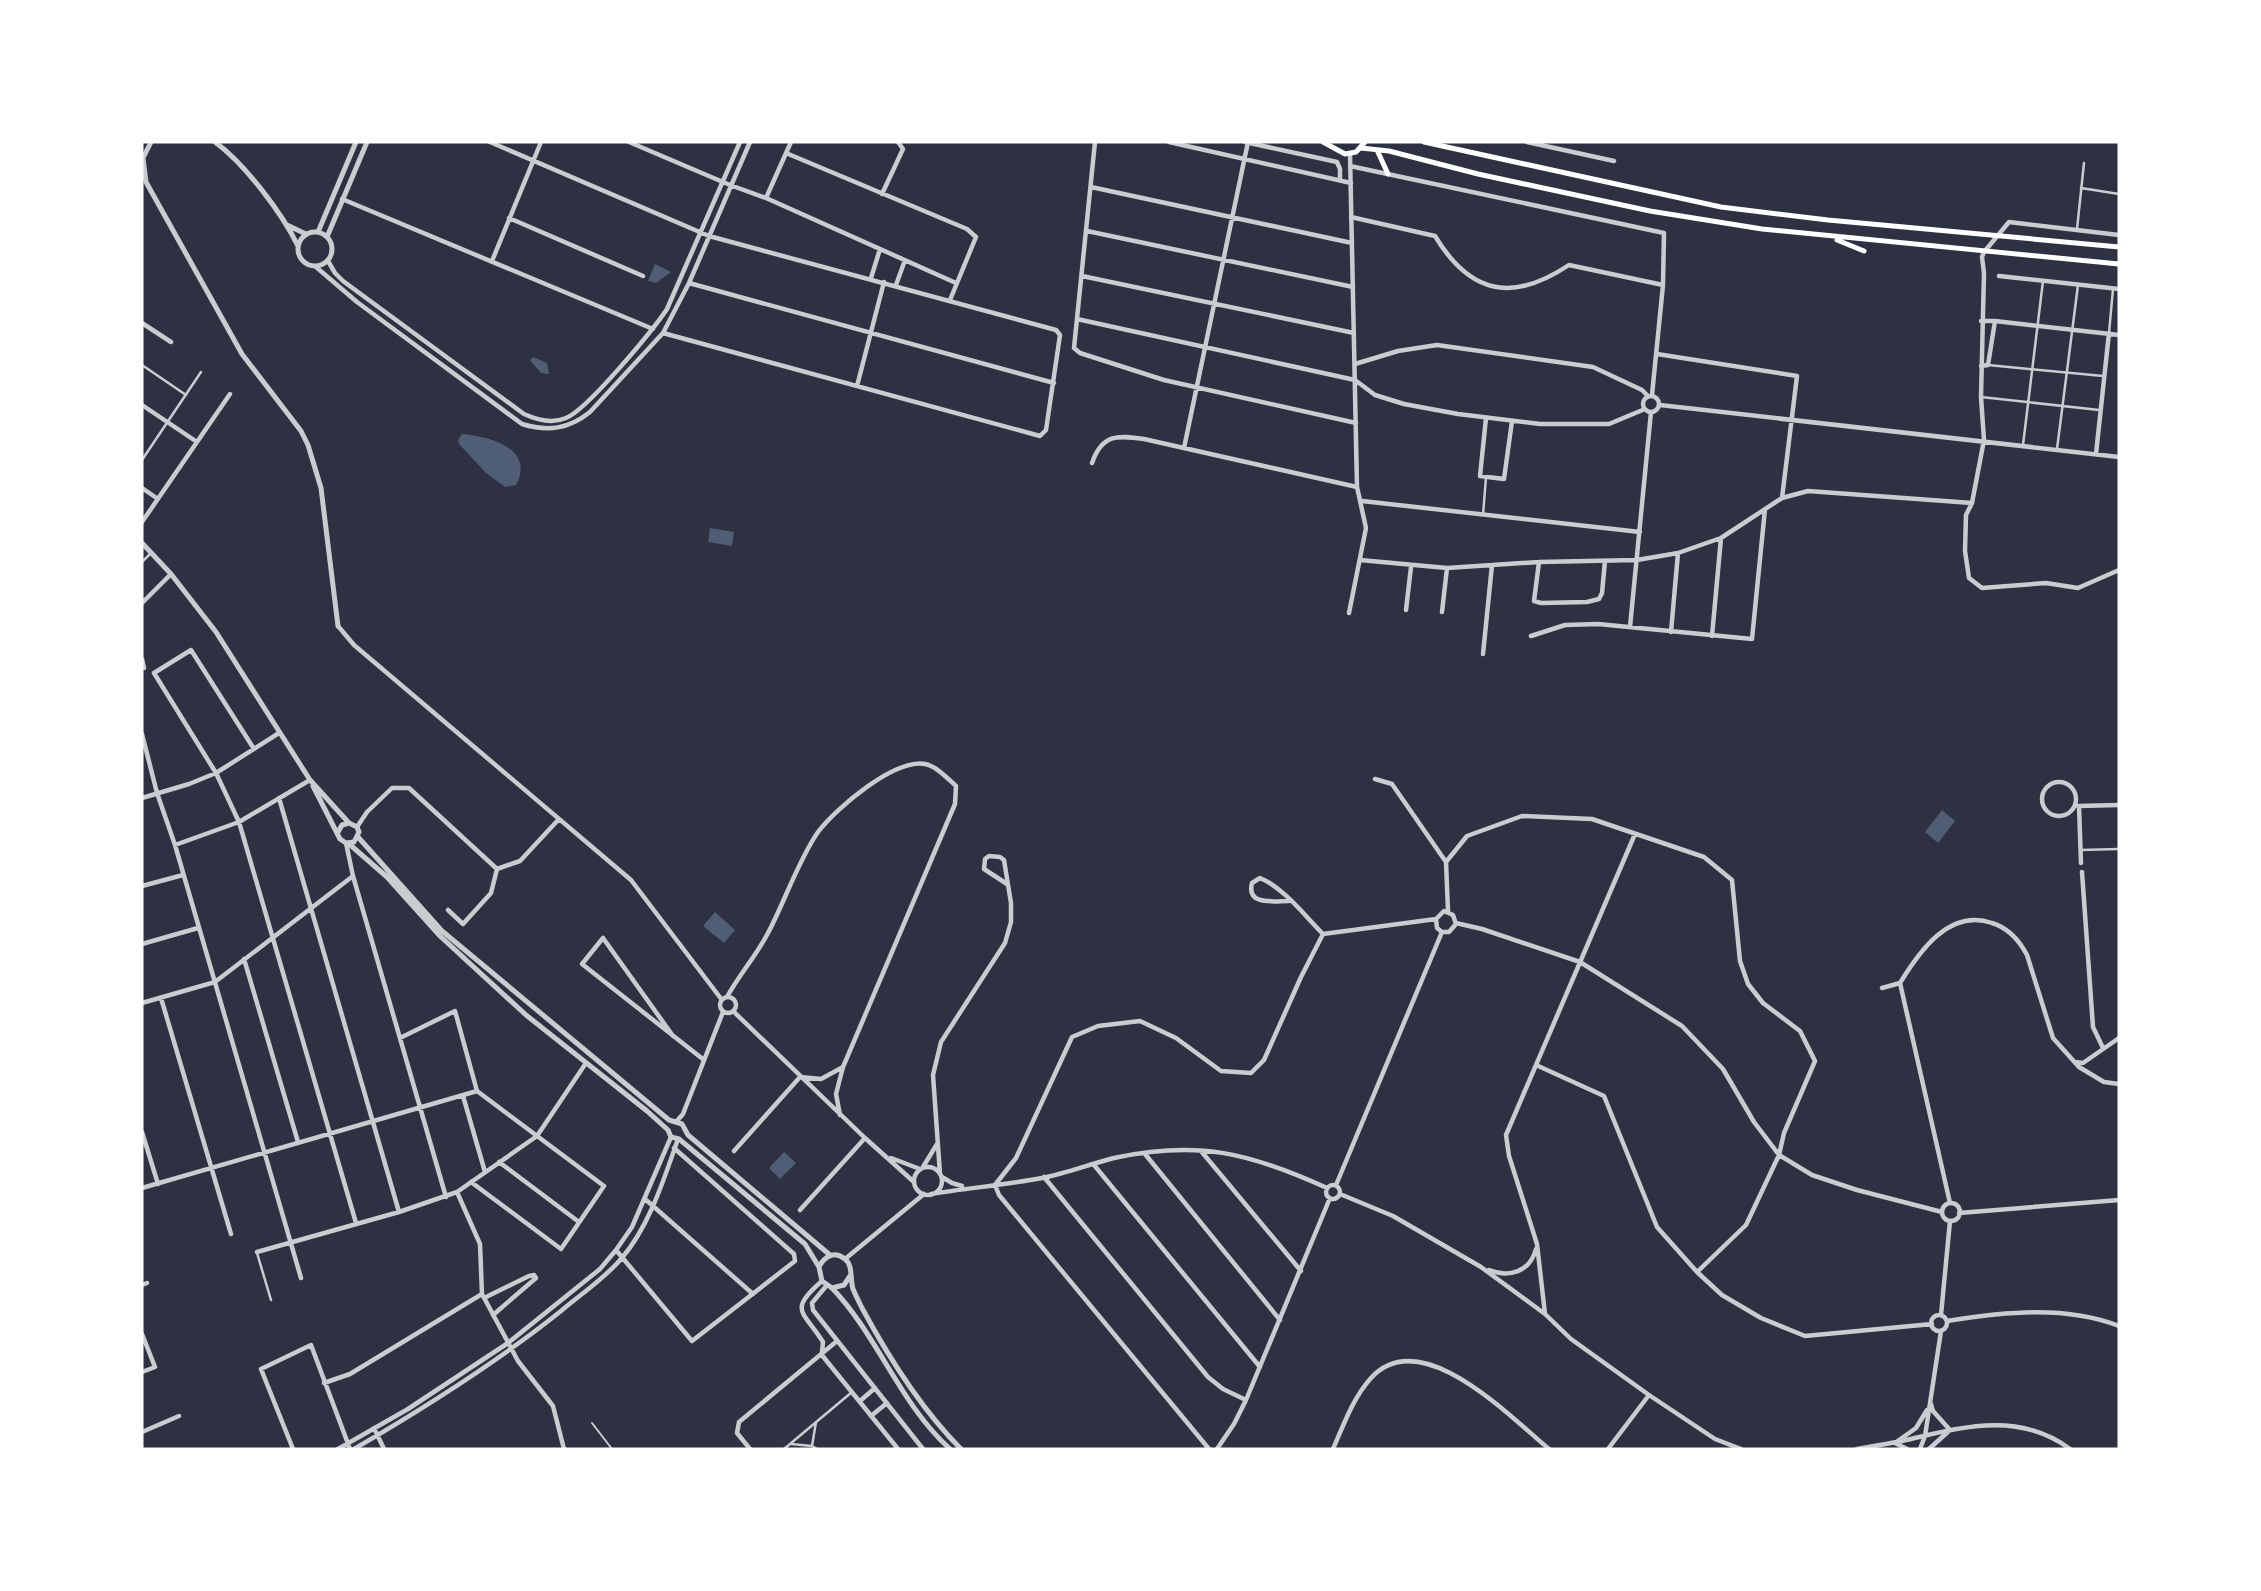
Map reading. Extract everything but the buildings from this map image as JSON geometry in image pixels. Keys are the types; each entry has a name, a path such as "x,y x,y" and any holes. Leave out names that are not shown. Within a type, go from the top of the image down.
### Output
{"main road":[{"path":"1323,142 1330,143 1339,152 1350,154 1363,145 1650,211 1762,229 2119,264"},
{"path":"1424,142 1721,207 1828,220 2119,247"},
{"path":"1377,149 1388,174"},
{"path":"1831,237 1864,251"}],"street":[{"path":"151,142 143,158 146,182 242,354 301,431 314,459 321,488 338,626 354,645 631,880 725,998 735,1001 733,1011"},
{"path":"215,142 241,167 287,225 298,246 301,261 316,267 357,302 522,424 534,428 558,429 578,421 590,412 663,332 689,283 750,142"},
{"path":"317,232 356,142"},
{"path":"327,237 367,142"},
{"path":"491,142 709,236 950,300 1055,330 1060,335 1046,430 1040,436 663,332"},
{"path":"492,261 541,142"},
{"path":"629,142 730,186 766,198 956,283"},
{"path":"328,261 335,273 361,295 524,414 542,421 560,420 573,415 653,329 675,292 740,142"},
{"path":"766,198 791,142"},
{"path":"882,194 902,149 898,142"},
{"path":"1095,142 1074,348 1080,353 1196,388 1356,423"},
{"path":"1169,142 1351,183"},
{"path":"1184,448 1247,142 1337,162 1340,180"},
{"path":"1527,142 1614,161"},
{"path":"786,153 967,229 976,237 950,300"},
{"path":"1349,613 1366,528 1357,487 1350,154"},
{"path":"2077,229 2084,163"},
{"path":"1350,166 1664,233 1663,285 1650,396"},
{"path":"1091,187 1352,243"},
{"path":"2081,188 2119,194"},
{"path":"342,199 653,329"},
{"path":"1351,217 1435,236 1455,264 1472,278 1490,286 1507,289 1526,287 1569,265 1663,285"},
{"path":"509,218 643,276"},
{"path":"2119,235 2009,222 1984,252 1980,397 1984,440 1972,503 1966,515 1965,551 1969,578 1982,588 2046,583 2078,588 2119,570"},
{"path":"287,225 306,234 317,232 327,237 332,244 328,261 316,267"},
{"path":"1087,231 1353,287"},
{"path":"298,246 306,234"},
{"path":"870,278 880,249"},
{"path":"896,285 905,260"},
{"path":"1082,276 1354,333"},
{"path":"1999,276 2116,289 2096,454"},
{"path":"2023,445 2043,281"},
{"path":"857,386 884,282"},
{"path":"689,283 1054,383"},
{"path":"2057,449 2078,285"},
{"path":"1077,319 1355,380 1375,395 1404,404 1486,418 1540,424 1609,424 1645,409 1651,412"},
{"path":"1981,321 2119,335"},
{"path":"1988,365 1995,321"},
{"path":"142,323 171,342"},
{"path":"1355,364 1398,351 1437,345 1592,367 1642,390 1659,400 1660,405"},
{"path":"1657,354 1797,376 1782,498"},
{"path":"142,365 186,395"},
{"path":"1981,366 2032,367 2105,376"},
{"path":"142,460 201,372"},
{"path":"142,522 230,394"},
{"path":"1645,409 1644,399 1650,396"},
{"path":"1980,397 2101,411"},
{"path":"142,405 197,442"},
{"path":"1660,405 2119,457"},
{"path":"1651,412 1660,405"},
{"path":"1630,627 1651,412"},
{"path":"1486,418 1480,476 1486,477 1504,479 1512,421"},
{"path":"1092,463 1102,444 1120,436 1357,487"},
{"path":"142,446 148,450"},
{"path":"1483,514 1486,477"},
{"path":"142,488 158,499"},
{"path":"1360,560 1447,568 1539,562 1637,560 1678,553 1721,538 1782,498 1808,491 1972,503"},
{"path":"1362,501 1640,532"},
{"path":"1531,636 1565,625 1598,624 1752,639 1765,509"},
{"path":"1712,636 1721,538"},
{"path":"142,543 171,574 216,632 310,780 349,823 357,827"},
{"path":"142,562 151,553"},
{"path":"1671,632 1678,553"},
{"path":"1539,562 1534,601 1541,603 1587,602 1600,599 1605,561"},
{"path":"1483,654 1492,565"},
{"path":"1406,610 1412,566"},
{"path":"1442,612 1447,568"},
{"path":"142,603 171,574"},
{"path":"254,749 191,650 155,673 216,773 239,822 356,1223"},
{"path":"142,659 144,668"},
{"path":"142,798 216,773 279,733"},
{"path":"142,734 157,793 175,845 301,1278"},
{"path":"142,756 148,754"},
{"path":"723,1012 720,1007 767,934 818,832 835,814 869,786 902,767 925,764 940,772 956,786 956,804 844,1066 836,1094 840,1115"},
{"path":"1376,779 1392,784 1446,862 1448,911 1456,923"},
{"path":"175,845 239,822 310,780"},
{"path":"310,780 340,839 387,877 440,936 526,1015 647,1111 805,1244 827,1285 856,1314 913,1405 937,1437 950,1449"},
{"path":"2081,863 2077,806 2074,792 2066,784 2053,784 2043,794 2044,806 2053,815 2065,815 2077,806 2119,805"},
{"path":"497,869 409,788 393,789 367,812 357,827 358,837 442,932 523,1001 684,1128 830,1255 845,1259 863,1310 904,1379 943,1432 961,1449"},
{"path":"279,799 399,1212"},
{"path":"1446,862 1467,836 1521,816 1592,819 1704,857 1732,880 1740,961 1748,984 1763,1003 1800,1031 1815,1061 1784,1133 1779,1155 1746,1225 1697,1272"},
{"path":"497,869 520,861 559,819"},
{"path":"338,832 342,825 349,823"},
{"path":"1545,1314 1537,1244 1508,1156 1506,1135 1635,834"},
{"path":"347,843 358,837"},
{"path":"347,843 353,876 446,1197"},
{"path":"2080,850 2119,849"},
{"path":"931,1194 939,1189 941,1176 933,1075 941,1042 1005,943 1011,913 1004,860 989,856 983,864 984,869 1007,884"},
{"path":"448,910 463,924 491,893 497,869"},
{"path":"2082,872 2093,1027 2103,1048"},
{"path":"142,886 183,875"},
{"path":"142,1003 215,982 353,876"},
{"path":"1289,901 1259,900 1252,896 1252,883 1260,878 1269,882 1289,901 1323,934"},
{"path":"1323,934 1436,919 1441,913 1448,911"},
{"path":"1436,919 1437,928 1443,932 1452,930 1456,923"},
{"path":"1882,988 1900,983 1913,962 1945,929 1974,919 1998,925 2009,932 2024,949 2053,1038 2075,1062 2105,1082 2119,1084"},
{"path":"1456,923 1580,962 1682,1026 1723,1069 1754,1122 1779,1155 1812,1175 1857,1190 1942,1212"},
{"path":"142,944 198,928"},
{"path":"884,1155 921,1169 930,1167 955,1185 995,1185 1044,1177 1144,1153 1201,1151 1231,1153 1265,1162 1327,1188 1336,1185 1443,932"},
{"path":"995,1185 1016,1158 1072,1037 1098,1026 1140,1021 1176,1038 1221,1071 1251,1073 1264,1060 1323,934"},
{"path":"673,1036 603,937 582,964 673,1036 704,1060"},
{"path":"244,959 298,1142"},
{"path":"1900,983 1950,1203"},
{"path":"162,998 231,1234"},
{"path":"400,1038 454,1011 477,1091 604,1186 561,1249 471,1182"},
{"path":"723,1012 733,1011"},
{"path":"733,1011 840,1115 914,1182 918,1191 931,1194 974,1186"},
{"path":"668,1130 683,1114 723,1012"},
{"path":"2075,1062 2082,1063 2119,1038"},
{"path":"271,1300 257,1252 399,1212 457,1192 537,1136 586,1063"},
{"path":"1536,1065 1604,1096 1657,1227 1697,1272 1722,1295 1761,1318 1805,1336 1932,1324"},
{"path":"800,1077 821,1079 844,1066"},
{"path":"734,1151 800,1077"},
{"path":"142,1188 477,1091"},
{"path":"463,1095 485,1172"},
{"path":"351,1447 374,1428 408,1409 508,1343 600,1269 632,1227 676,1138 683,1136 683,1114"},
{"path":"142,1136 158,1184"},
{"path":"914,1182 916,1174 934,1153 938,1136"},
{"path":"338,1449 351,1447 379,1435 512,1350 604,1276 622,1258 652,1205 676,1138"},
{"path":"800,1210 865,1138"},
{"path":"616,1250 692,1341 796,1258 674,1148"},
{"path":"1201,1151 1301,1271"},
{"path":"1144,1153 1280,1320"},
{"path":"499,1162 579,1222"},
{"path":"1094,1164 1260,1367"},
{"path":"1044,1177 1208,1377 1223,1389 1246,1400"},
{"path":"995,1185 999,1195 1209,1449"},
{"path":"1327,1188 1326,1194 1335,1199 1340,1194 1340,1188 1336,1185"},
{"path":"457,1192 480,1244 483,1296 512,1350 553,1406 564,1449"},
{"path":"845,1259 924,1194"},
{"path":"1340,1194 1393,1216 1481,1267 1545,1314 1570,1339 1649,1395 1715,1439 1741,1449"},
{"path":"1217,1449 1246,1400 1330,1198"},
{"path":"645,1199 753,1294"},
{"path":"1959,1213 2119,1200"},
{"path":"1950,1203 1944,1206 1942,1212 1943,1217 1950,1221"},
{"path":"1950,1203 1958,1207 1959,1213 1958,1218 1950,1221"},
{"path":"1941,1315 1950,1221"},
{"path":"1481,1267 1502,1275 1511,1275 1523,1269 1534,1256 1537,1244"},
{"path":"819,1267 830,1255"},
{"path":"324,1383 350,1374 483,1296 529,1276 534,1275 537,1278 493,1315"},
{"path":"850,1276 844,1285 827,1285 805,1297 801,1308 803,1315 823,1342 821,1354 898,1449"},
{"path":"827,1285 814,1300 812,1307 923,1449"},
{"path":"1947,1321 2050,1312 2119,1326"},
{"path":"1941,1315 1947,1321"},
{"path":"1941,1315 1934,1317 1932,1324 1936,1330 1941,1331"},
{"path":"1920,1449 1925,1436 1941,1331 1947,1321"},
{"path":"142,1334 155,1367 142,1372"},
{"path":"750,1449 737,1433 739,1422 836,1341"},
{"path":"293,1449 261,1369 311,1345 351,1447"},
{"path":"1334,1449 1347,1415 1366,1385 1383,1368 1402,1360 1438,1367 1464,1380 1549,1449"},
{"path":"860,1401 875,1388"},
{"path":"784,1449 852,1392"},
{"path":"1608,1449 1649,1395"},
{"path":"1931,1399 1933,1411 1950,1430"},
{"path":"1895,1443 1916,1428 1924,1418 1931,1399"},
{"path":"872,1416 887,1403"},
{"path":"142,1432 179,1416"},
{"path":"812,1446 816,1422"},
{"path":"1857,1449 1994,1424 2012,1426 2049,1437 2070,1449"},
{"path":"374,1428 384,1449"},
{"path":"1929,1449 1950,1430"},
{"path":"1895,1443 1907,1449"},
{"path":"791,1444 817,1449"}],"lane":[{"path":"592,1423 612,1449"}],"water":[{"path":"655,264 671,272 656,283 648,281"},
{"path":"533,357 547,363 549,374 541,373 530,360"},
{"path":"462,434 496,441 515,453 520,462 516,485 505,487 486,473 459,444 458,440"},
{"path":"710,528 734,532 732,546 708,542"},
{"path":"1942,810 1955,821 1938,843 1925,832"},
{"path":"715,912 735,930 724,943 703,926"},
{"path":"784,1152 796,1163 780,1179 769,1168"}]}
